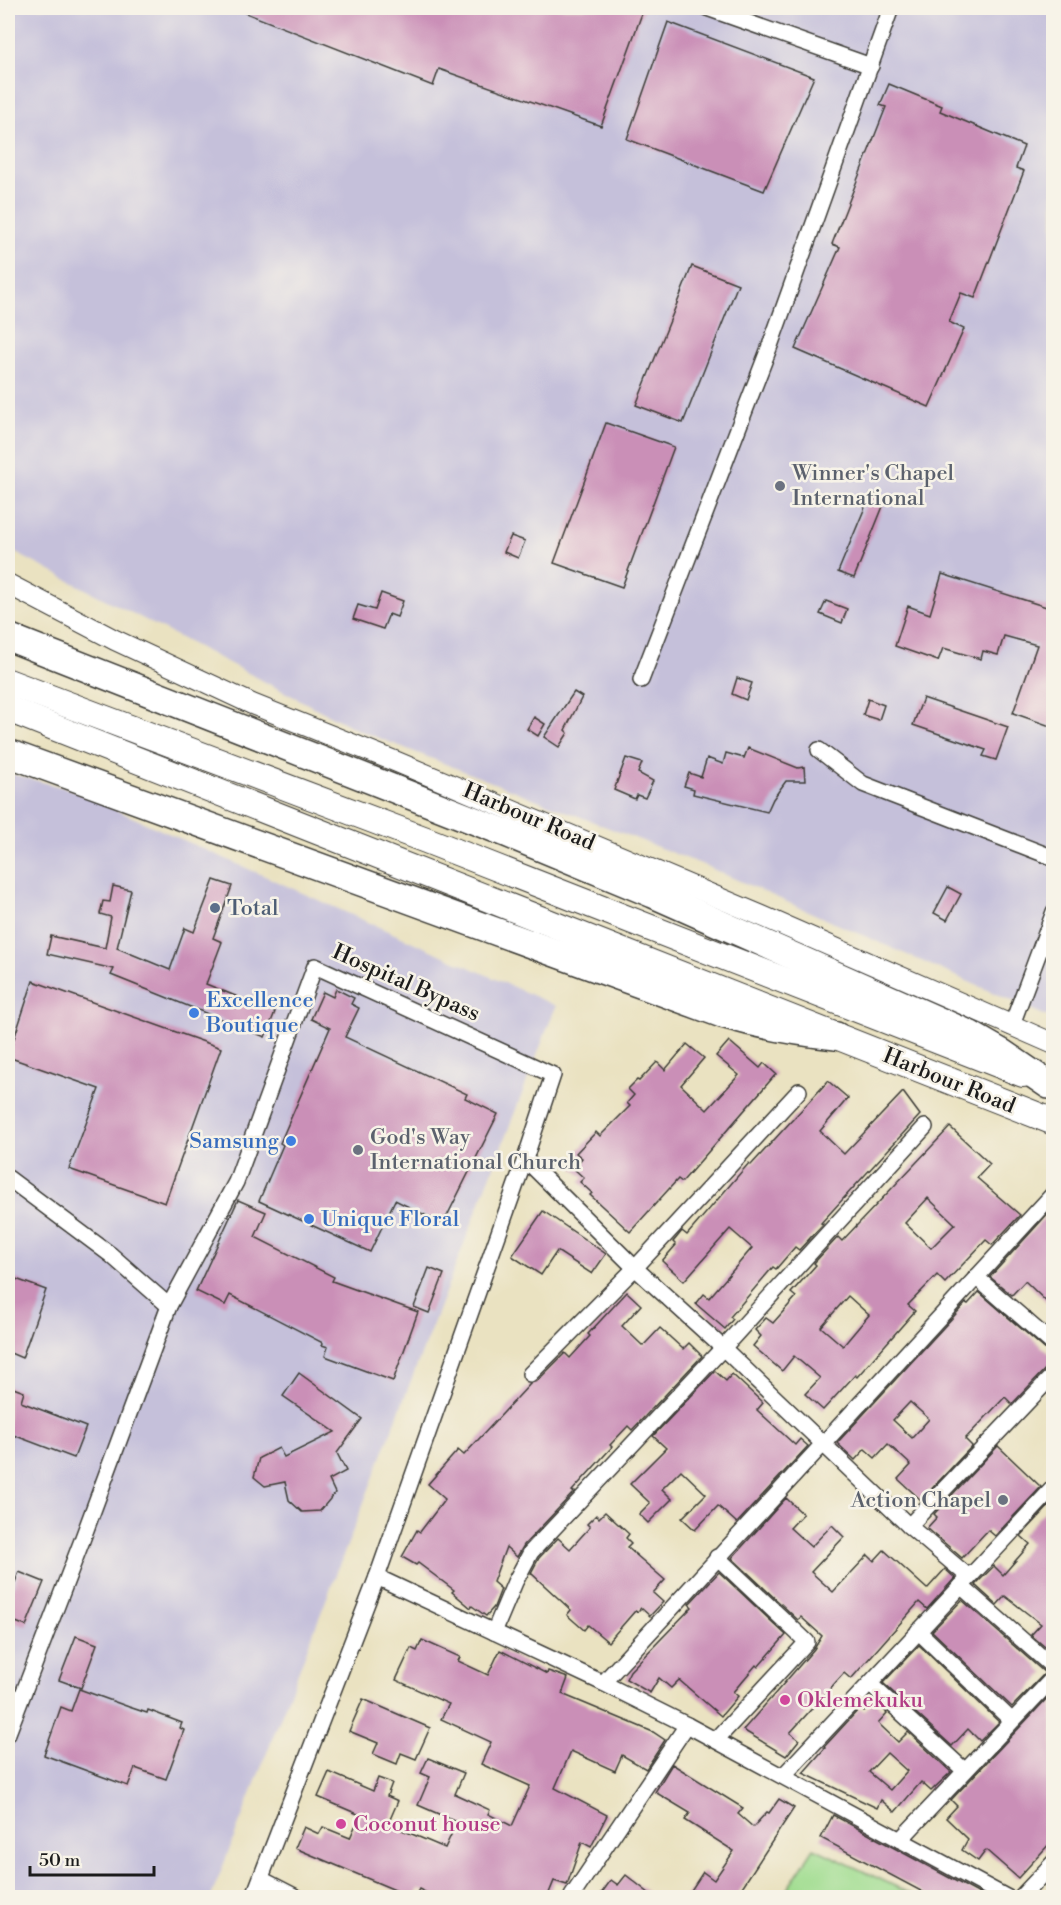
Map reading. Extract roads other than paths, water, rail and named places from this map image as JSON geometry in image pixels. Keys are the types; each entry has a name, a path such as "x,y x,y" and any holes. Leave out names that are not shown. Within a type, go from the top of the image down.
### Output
{"highway":[{"path":"11,637 452,811 642,890 969,1034 1051,1086"},
{"name":"Harbour Road","path":"8,682 426,840 1051,1086"},
{"name":"Harbour Road","path":"8,709 1053,1122"},
{"path":"8,753 722,1014 793,1031 836,1036"}],"street":[{"path":"707,8 871,66"},
{"path":"641,680 771,343 891,8"},
{"name":"Harbour Road","path":"8,584 115,640 252,704 397,762 751,911 1053,1044"},
{"path":"819,750 863,784 1053,858"},
{"path":"1011,1027 1053,912"},
{"name":"Hospital Bypass","path":"169,1306 236,1182 315,966 553,1075 525,1159"},
{"path":"530,1374 635,1268 799,1091"},
{"path":"494,1632 515,1582 531,1552 723,1348 925,1127"},
{"path":"253,1898 377,1577 525,1159 635,1268 822,1442 1053,1668"},
{"path":"8,1178 111,1255 169,1306 8,1733"},
{"path":"603,1683 1053,1193"},
{"path":"976,1277 1053,1345"},
{"path":"909,1526 1053,1374"},
{"path":"783,1776 1053,1487"},
{"path":"716,1740 807,1642 717,1557"},
{"path":"377,1577 687,1725 1008,1898"},
{"path":"918,1631 1011,1720"},
{"path":"900,1840 1053,1677"},
{"path":"870,1684 964,1771"},
{"path":"572,1896 687,1725"},
{"path":"1020,1898 1053,1862"},
{"path":"261,1879 298,1898"}],"place":[{"name":"Winner's Chapel International","path":"780,486"},
{"name":"Total","path":"215,908"},
{"name":"Excellence Boutique","path":"194,1013"},
{"name":"Samsung","path":"291,1141"},
{"name":"God's Way International Church","path":"358,1150"},
{"name":"Unique Floral","path":"309,1219"},
{"name":"Action Chapel","path":"1003,1500"},
{"name":"Oklemekuku","path":"785,1700"},
{"name":"Coconut house","path":"341,1824"}]}
